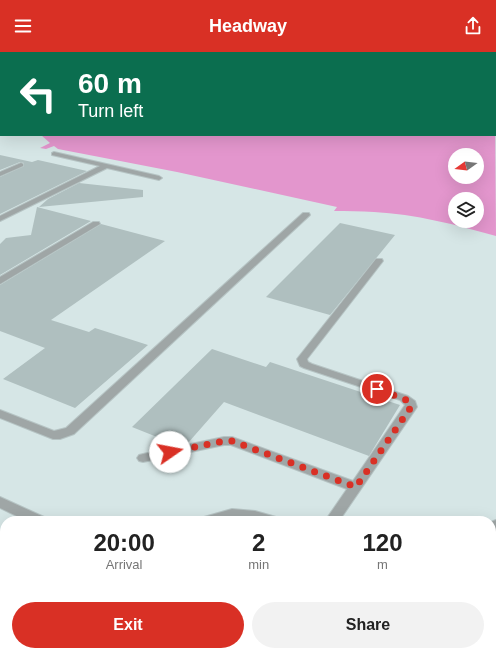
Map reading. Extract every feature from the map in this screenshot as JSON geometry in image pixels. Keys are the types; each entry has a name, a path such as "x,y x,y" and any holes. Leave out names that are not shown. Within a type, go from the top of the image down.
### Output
{"street":[{"path":"54,154 160,178"},
{"path":"0,174 21,165"},
{"path":"0,219 106,166"},
{"path":"0,414 53,435 60,435 70,431 306,215"},
{"path":"0,281 96,224"},
{"path":"336,516 411,407 411,404 404,398 308,366 304,364 302,359 379,261"},
{"path":"143,458 224,441 232,441 356,487"},
{"path":"0,502 29,516"},
{"path":"221,516 240,513 258,516"}],"shaded area":[{"path":"42,136 495,136 496,236 466,228 484,228 484,192 448,192 448,223 389,213 334,211 337,207 177,172 58,149 54,146 46,149 40,148 50,143"}],"building":[{"path":"0,155 32,162 38,160 87,171 0,214 0,177 24,166 24,163 20,162 0,170"},
{"path":"79,183 143,190 143,197 39,207 48,199"},
{"path":"37,207 91,221 0,275 0,244 6,238 31,235"},
{"path":"340,223 395,235 330,315 266,297"},
{"path":"101,224 165,241 51,320 89,332 95,328 148,345 75,408 3,379 45,348 0,331 0,285"},
{"path":"212,349 266,367 270,362 400,405 369,456 224,402 188,443 177,445 132,427"}],"route":[{"path":"170,452 224,441 232,441 356,487 411,407 409,401 404,398 377,389"}]}
